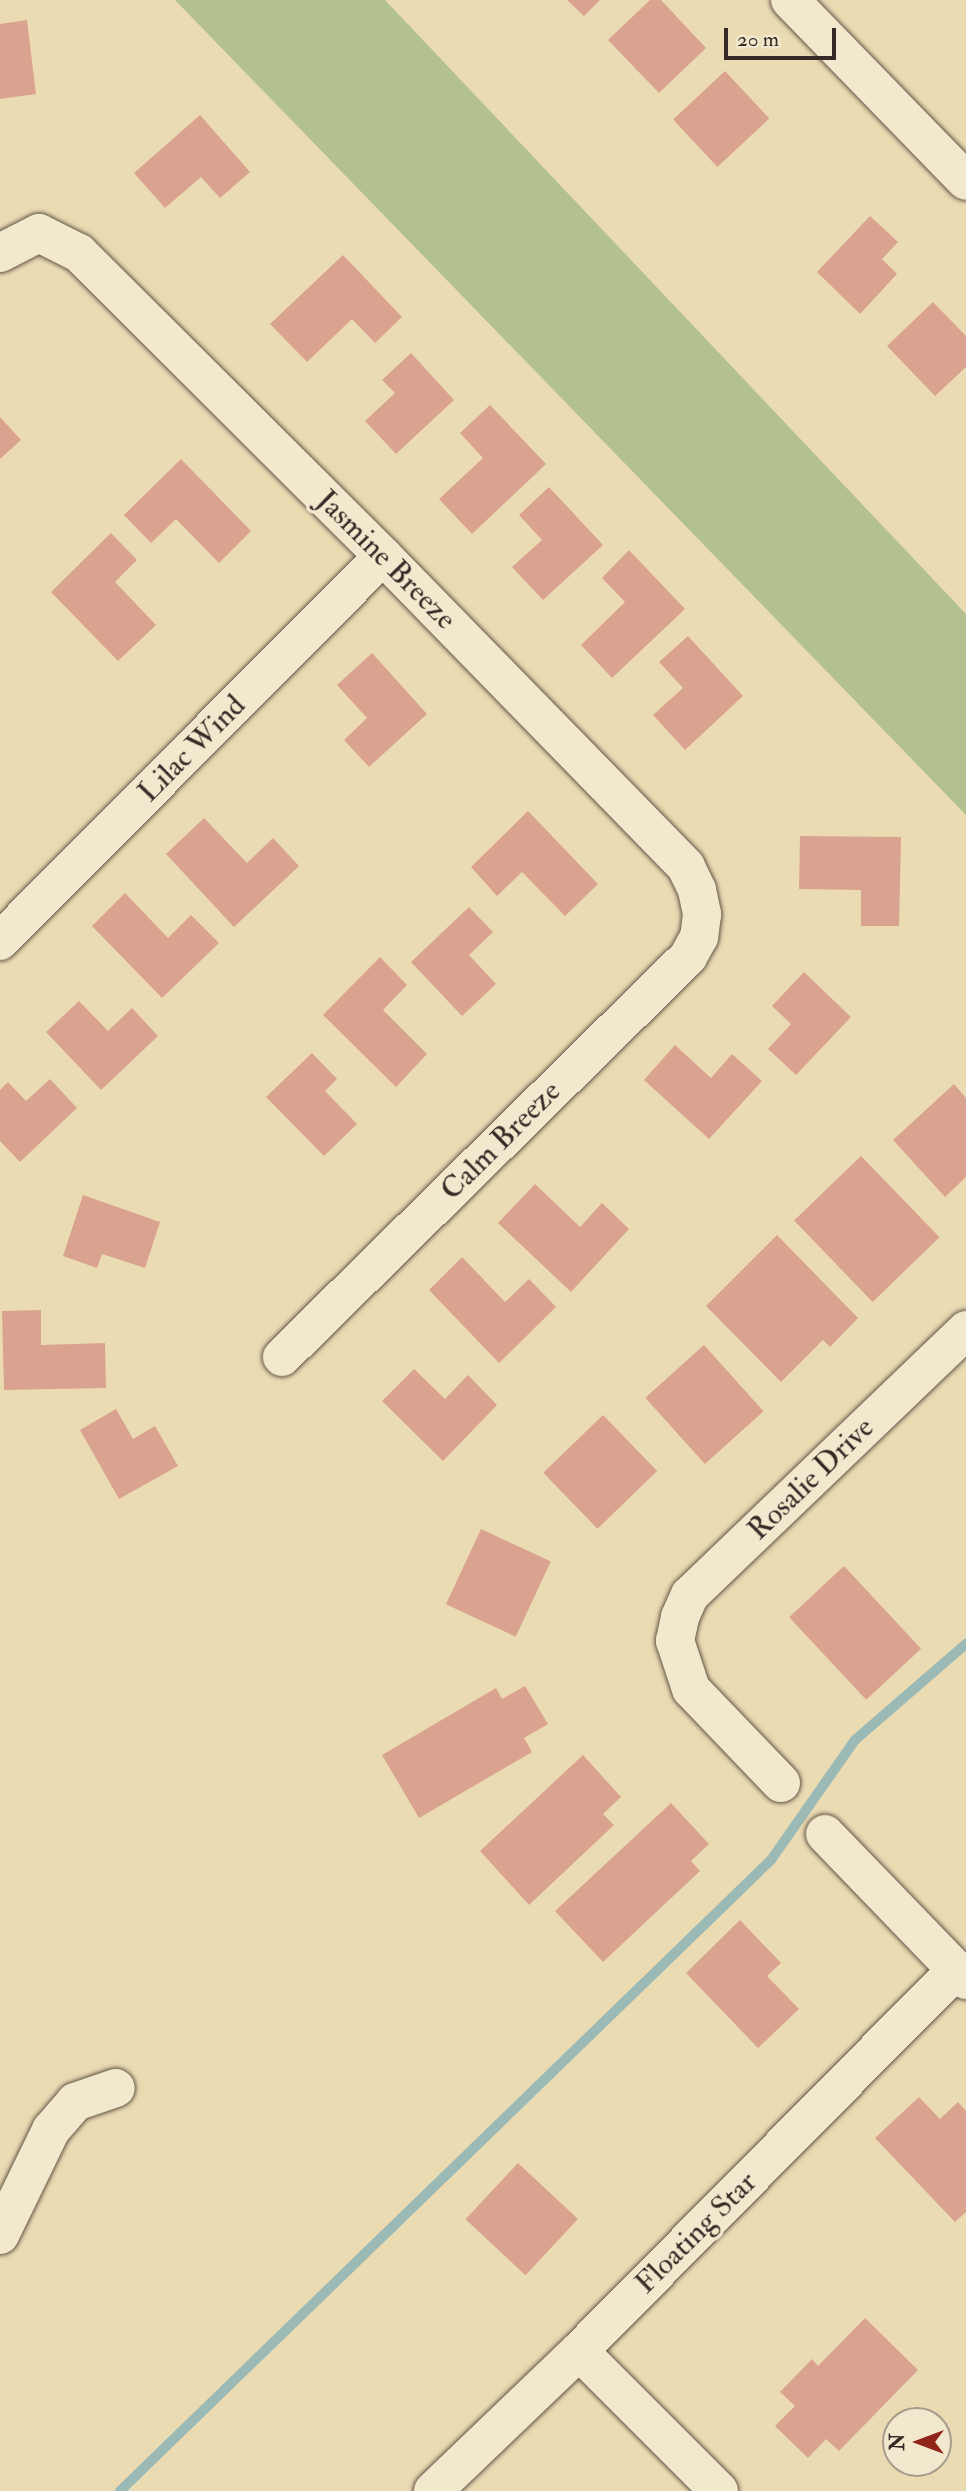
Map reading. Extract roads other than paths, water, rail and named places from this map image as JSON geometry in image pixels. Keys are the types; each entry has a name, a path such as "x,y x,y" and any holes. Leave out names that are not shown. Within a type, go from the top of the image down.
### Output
{"street":[{"path":"790,0 966,181"},
{"name":"Jasmine Breeze","path":"0,253 39,233 79,253 383,556 686,867 702,914"},
{"name":"Lilac Wind","path":"0,941 383,556"},
{"name":"Calm Breeze","path":"282,1357 688,957 699,937 702,914"},
{"name":"Rosalie Drive","path":"781,1783 691,1689 675,1641 690,1595 966,1330"},
{"path":"825,1834 961,1975"},
{"name":"Floating Star","path":"433,2491 961,1975"},
{"path":"0,2177 51,2130 75,2102 116,2088"},
{"path":"0,2235 51,2130"},
{"path":"579,2351 719,2491"}],"waterway":[{"path":"120,2491 771,1860 855,1740 966,1644"}]}
